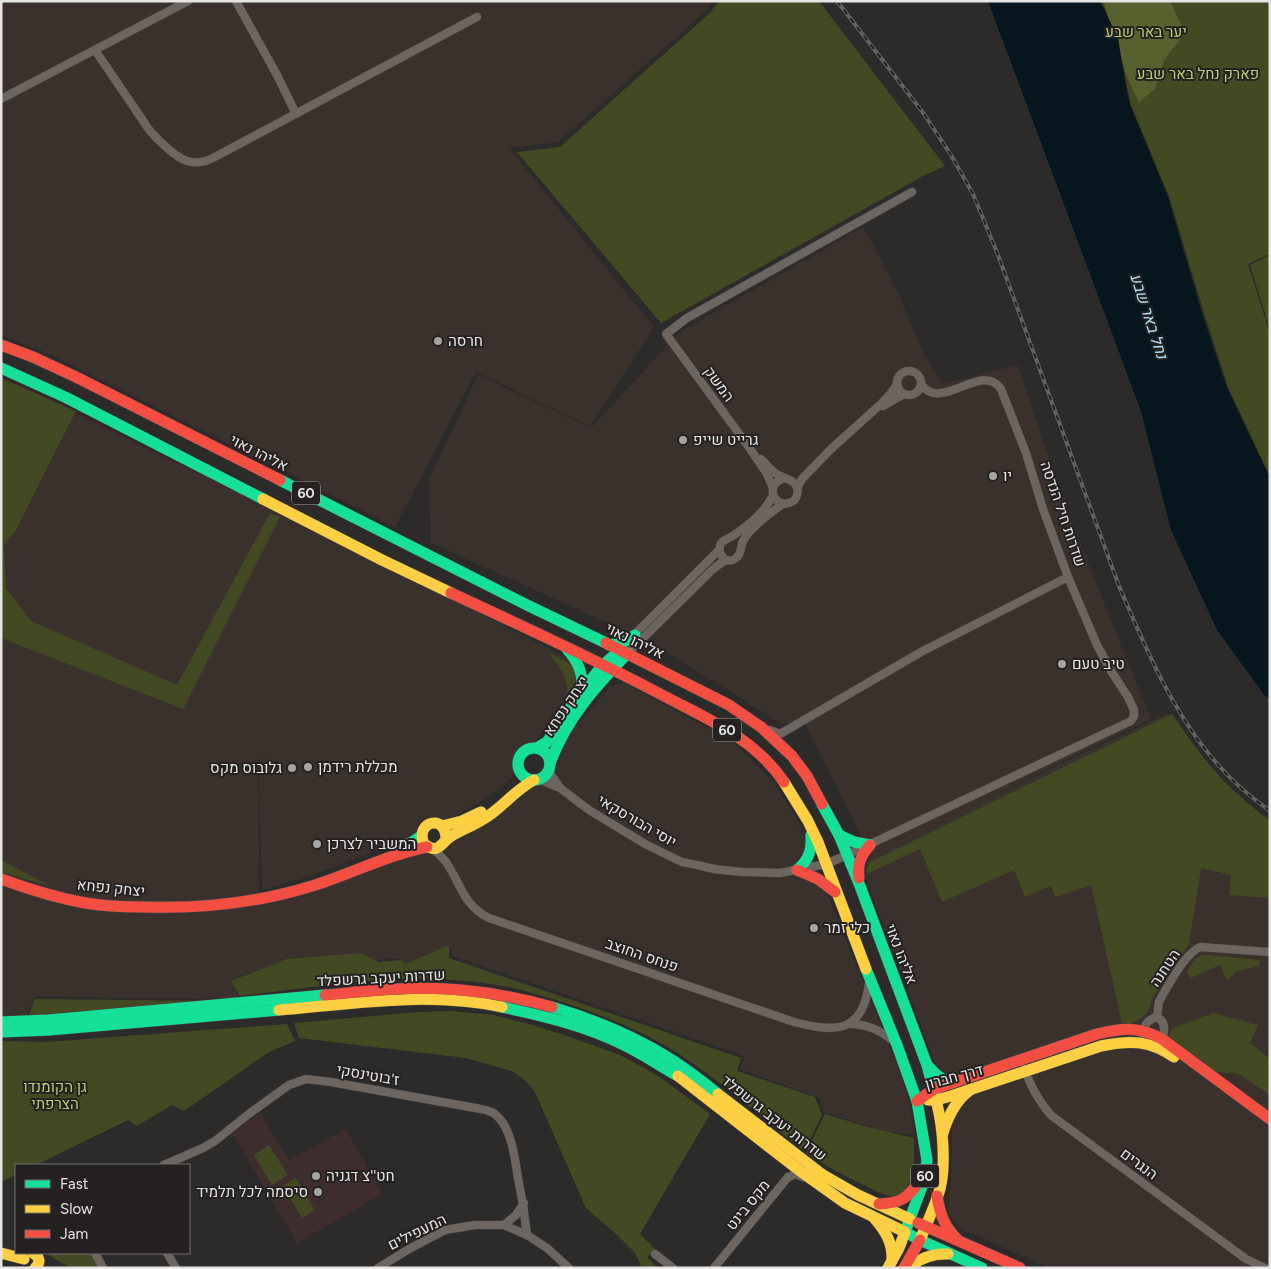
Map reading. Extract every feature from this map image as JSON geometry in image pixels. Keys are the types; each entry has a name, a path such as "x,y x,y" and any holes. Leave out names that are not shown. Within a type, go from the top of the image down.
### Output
{"main road":[{"name":"אליהו נאוי","path":"1,345 33,357 76,377 527,605 640,659 729,706 761,727 792,756 807,776 839,835 860,886 926,1065 935,1095 939,1111 944,1157 937,1196 925,1226"},
{"name":"60","path":"1,368 65,397 382,560 608,667 717,724 749,744 764,757 775,769 811,827 897,1045 917,1101 927,1160 926,1171 905,1232"},
{"path":"609,645 622,643 638,637 640,659"},
{"path":"563,645 573,655 582,670 580,694"},
{"path":"608,667 624,651"},
{"name":"יצחק נפחא","path":"537,748 551,736 580,694 608,667"},
{"name":"יצחק נפחא","path":"549,766 555,748 572,718 608,667"},
{"path":"445,842 446,832 442,826 437,823 429,824 424,828 421,836 422,840 429,847 437,848 491,814 524,786 547,773 549,758 542,750 537,748 529,749 521,754 518,763 520,772 526,778 536,779"},
{"path":"442,826 467,820 487,808 513,785 520,772"},
{"path":"811,827 812,850 809,859 797,870 828,884 838,895"},
{"path":"839,835 856,844 870,845"},
{"name":"יצחק נפחא","path":"222,904 312,880 402,847 421,836"},
{"path":"860,886 857,869 864,852 870,845"},
{"name":"יצחק נפחא","path":"1,879 64,898 88,903 143,907 222,904 281,895 314,886 404,853 429,847"},
{"name":"שדרות יעקב גרשפלד","path":"1,1022 48,1020 398,989 439,989 490,993 571,1013 628,1036 684,1068 823,1174 844,1187 910,1220"},
{"name":"שדרות יעקב גרשפלד","path":"1,1032 49,1030 398,1000 456,1000 488,1004 540,1015 595,1033 624,1045 656,1063 679,1077 845,1203 905,1232"},
{"name":"דרך חברון","path":"917,1101 935,1095 970,1090 1023,1066 1110,1031 1129,1029 1143,1030 1162,1040 1270,1119"},
{"name":"דרך חברון","path":"935,1095 954,1082 1113,1043 1129,1041 1148,1044 1167,1052 1270,1128"},
{"path":"926,1065 941,1079 954,1082"},
{"path":"942,1138 954,1107 963,1095 970,1090"},
{"path":"879,1204 893,1204 909,1195 926,1171"},
{"path":"937,1196 939,1212 946,1227 964,1244"},
{"path":"874,1218 888,1235 891,1242 893,1252 890,1265"},
{"path":"910,1220 1020,1268"},
{"name":"60","path":"920,1240 925,1226"},
{"path":"890,1265 900,1248 905,1232 982,1268"},
{"path":"904,1268 920,1240"},
{"path":"1,1253 34,1260"},
{"path":"908,1268 934,1254 954,1255"}],"street":[{"path":"3,98 188,1"},
{"path":"236,1 296,114"},
{"path":"95,50 159,142 186,161 200,163 206,162 478,17"},
{"name":"המשק","path":"773,492 766,474 751,450 666,334 688,318 912,192"},
{"path":"797,488 802,479 816,465 887,398 897,384 900,375 910,371 918,374 920,377 920,389 910,396 899,390 897,384"},
{"name":"שדרות חיל הנדסה","path":"921,384 927,390 936,394 986,380 995,382 1003,392 1068,577 1097,645 1134,710 1133,719 1126,724"},
{"path":"872,412 904,394"},
{"name":"המשק","path":"751,450 775,472 788,479"},
{"path":"624,651 719,550 721,543 741,530 762,511 770,501 777,481 788,479 810,470 816,465"},
{"path":"638,637 712,570 727,560 737,558 747,535 770,513 796,498 797,488 794,482 788,479"},
{"path":"773,492 777,501 784,504"},
{"path":"729,538 735,540 741,547"},
{"path":"719,550 721,556 727,560"},
{"path":"761,727 780,734 921,652 1068,577"},
{"name":"יוסי הבורסקאי","path":"536,779 560,788 586,808 612,824 647,845 682,862 714,869 780,873 826,864 847,855 1126,724"},
{"name":"יוסי הבורסקאי","path":"549,766 551,775 560,788"},
{"name":"פנחס החוצב","path":"445,842 449,868"},
{"name":"פנחס החוצב","path":"429,847 439,854 468,901 489,918 794,1022 822,1028 839,1027 849,1024 861,1024 872,1027 897,1045"},
{"name":"הטחנה","path":"1162,1040 1164,1025 1157,1017 1159,1002 1188,956 1196,949 1200,947 1269,952"},
{"path":"849,1024 859,1017 864,1008 868,996 870,977"},
{"path":"1157,1017 1147,1022 1143,1030 1143,1036 1148,1044 1162,1040"},
{"name":"הנגרים","path":"1023,1066 1037,1097 1052,1116 1246,1260 1265,1268"},
{"name":"ז'בוטינסקי","path":"166,1164 203,1148 289,1085 306,1079 481,1109 498,1116 505,1126 515,1159 524,1203 527,1235"},
{"name":"מקס בינט","path":"714,1268 788,1177 796,1174 810,1178"},
{"path":"504,1225 516,1216 524,1203"},
{"name":"המעפילים","path":"378,1268 445,1230 475,1224 504,1225 527,1235 547,1248 569,1268"},
{"path":"96,1254 103,1268"},
{"path":"168,1254 176,1268"},
{"path":"655,1254 673,1268"}],"shaded area":[{"path":"1,1 713,1 707,10 558,142 509,148 654,327 590,426 476,372 395,527 47,353 1,335"},
{"path":"863,227 901,300 921,348 943,384 1018,365 1063,501 1151,719 948,817 1168,713 1209,769 1242,800 1270,820 1270,1268 1049,1268 962,1229 948,1215 952,1134 942,1082 864,873 872,854 870,854 804,723 781,723 650,642 431,543 429,480 478,375 591,428 680,332"},
{"path":"1,381 41,396 450,598 571,660 578,686 534,743 517,756 513,777 487,798 430,830 307,877 262,890 258,745 259,901 456,838 526,788 562,742 611,686 624,682 733,741 772,781 795,815 898,1067 909,1100 915,1136 876,1129 824,1112 820,1098 740,1069 745,1056 453,956 449,945 404,964 401,959 375,960 361,953 285,960 232,980 239,998 165,999 35,996 26,1018 1,1016"},
{"path":"260,1113 289,1160 346,1129 382,1194 297,1243 232,1133"}],"green space":[{"path":"719,1 819,1 945,166 923,176 661,323 517,152 560,147 710,13"},
{"name":"פארק נחל באר שבע","path":"1101,1 1270,1 1270,254 1248,264 1270,334 1270,476 1228,387 1169,196 1131,105 1116,30"},
{"name":"יער באר שבע","path":"1103,1 1170,1 1185,33 1164,60 1155,89 1139,102 1127,77"},
{"path":"1270,255 1270,330 1250,265"},
{"path":"1,378 76,411 15,532 4,544 6,588 31,621 177,685 270,513 280,517 183,709 1,638"},
{"path":"549,653 564,660 574,670 576,675 573,687 567,696 565,678"},
{"path":"1172,714 1218,774 1252,807 1270,821 1270,898 1229,895 1231,875 1201,868 1189,944 1153,997 1148,1011 1131,1024 1122,1023 1091,885 1055,897 1051,886 1025,897 1014,870 942,902 920,849 867,874 870,862"},
{"path":"1,860 50,886 1,872"},
{"path":"449,945 449,958 741,1058 737,1071 815,1097 822,1115 804,1151 718,1082 688,1060 663,1045 611,1019 515,988 460,980 397,979 334,984 240,996 231,981 287,959 360,953 379,962 402,960 405,964"},
{"path":"1201,955 1260,960 1259,966 1237,971 1227,981 1220,965 1191,978 1186,973 1194,960"},
{"path":"35,999 214,1001 29,1015"},
{"path":"452,1011 493,1015 526,1023 620,1055 657,1075 710,1114 640,1234 655,1249 647,1257 658,1268 642,1268 635,1253 586,1208 535,1092 527,1082 512,1071 466,1058 299,1038 294,1023 419,1012"},
{"path":"1213,1013 1258,1025 1250,1043 1270,1059 1270,1092 1268,1094 1241,1075 1216,1072 1169,1038 1173,1028"},
{"name":"גן הקומנדו הצרפתי","path":"287,1024 295,1041 269,1052 184,1111 172,1105 137,1126 128,1120 38,1164 15,1164 15,1175 1,1182 1,1041 47,1042"},
{"path":"825,1114 914,1138 913,1172 909,1185 905,1190 894,1196 882,1193 843,1175 806,1153"},
{"path":"269,1145 288,1175 272,1185 254,1155"},
{"path":"296,1178 315,1210 302,1218 289,1196 282,1200 276,1190"},
{"path":"48,1254 92,1254 99,1268 71,1268"}],"water":[{"name":"נחל באר שבע","path":"988,1 1100,1 1118,38 1130,105 1168,197 1201,310 1227,388 1270,478 1270,699 1265,696 1217,630 1171,530 1141,411"}],"railway":[{"path":"837,1 924,114 951,155 973,194 998,255 1119,586 1162,682 1204,748 1232,780 1270,811"}],"traffic: fast":[{"path":"1,368 65,397 263,499"},
{"path":"280,480 606,643"},
{"path":"609,645 622,643 635,635"},
{"path":"567,649 575,659 580,670 582,681 580,694"},
{"path":"537,748 547,742 583,689 603,665 620,650"},
{"path":"550,763 573,717 604,678 628,653"},
{"path":"534,748 540,749 545,753 549,758 550,764 549,770 545,775 540,779 534,780 528,779 523,775 519,770 518,764 519,758 523,753 528,749 534,748"},
{"path":"822,804 839,835 860,886 927,1065 937,1104"},
{"path":"797,870 809,854 811,835"},
{"path":"839,835 854,842 870,845"},
{"path":"399,848 421,836"},
{"path":"866,969 897,1045 917,1101 927,1160 924,1181 905,1232 982,1268"},
{"path":"1,1022 48,1020 325,995"},
{"path":"502,1007 549,1018 595,1032 631,1049 678,1076"},
{"path":"552,1007 604,1025 637,1040 669,1058 718,1094"},
{"path":"1,1032 49,1030 279,1010"},
{"path":"928,1066 940,1077 954,1082"}],"traffic: slow":[{"path":"263,499 451,593"},
{"path":"446,840 445,831 437,823 432,823 423,830 424,844 437,848 453,835 477,823 496,810 534,780"},
{"path":"784,782 808,821 818,842 866,969"},
{"path":"442,826 462,821 481,812"},
{"path":"279,1010 419,999 474,1002 502,1007"},
{"path":"928,1100 951,1096 1111,1044 1130,1042 1148,1044 1174,1057"},
{"path":"678,1076 800,1171 845,1203 905,1232 888,1268"},
{"path":"943,1133 953,1109 970,1090"},
{"path":"718,1094 823,1175 858,1195 910,1219"},
{"path":"920,1240 936,1202 942,1180 943,1147 937,1104"},
{"path":"875,1219 888,1238 892,1261"},
{"path":"1,1253 24,1259"},
{"path":"34,1254 39,1260 35,1268"},
{"path":"908,1268 926,1257 948,1254"}],"traffic: jam":[{"path":"1,345 33,357 76,377 280,480"},
{"path":"451,593 584,655 713,721 759,753 784,782"},
{"path":"606,643 729,705 761,727 792,756 807,776 822,804"},
{"path":"859,878 860,860 870,845"},
{"path":"1,879 53,896 92,904 135,907 207,906 249,901 291,892 412,850 427,847"},
{"path":"797,870 818,879 835,892"},
{"path":"325,995 389,989 456,990 495,994 552,1007"},
{"path":"917,1101 934,1089 1097,1034 1130,1029 1145,1032 1162,1039 1270,1119"},
{"path":"879,1204 892,1203 902,1199 919,1182"},
{"path":"937,1196 943,1219 957,1239"},
{"path":"918,1223 1020,1268"},
{"path":"904,1268 920,1240"}],"place":[{"name":"חרסה","path":"438,341"},
{"name":"גרייט שייפ","path":"683,440"},
{"name":"יו","path":"993,476"},
{"name":"טיב טעם","path":"1062,664"},
{"name":"מכללת רידמן","path":"308,767"},
{"name":"גלובוס מקס","path":"292,768"},
{"name":"המשביר לצרכן","path":"317,844"},
{"name":"כלי זמר","path":"814,928"},
{"name":"חט''צ דגניה","path":"316,1176"},
{"name":"סיסמה לכל תלמיד","path":"318,1192"}]}
